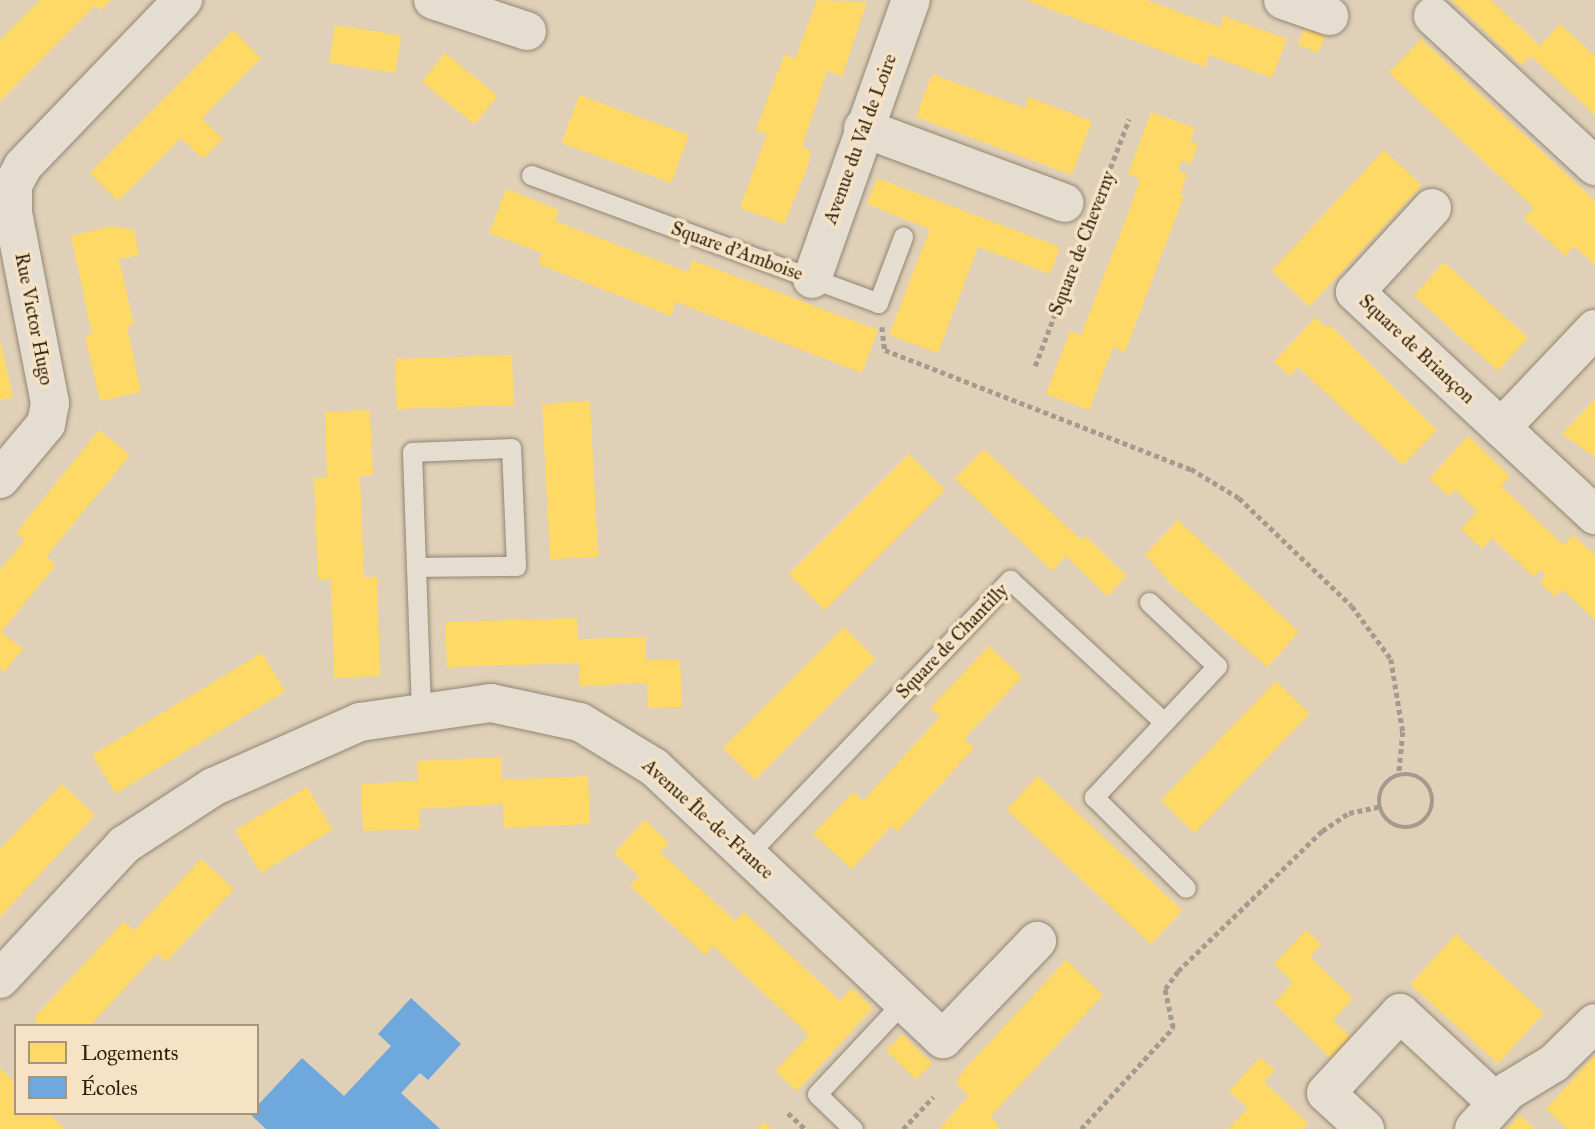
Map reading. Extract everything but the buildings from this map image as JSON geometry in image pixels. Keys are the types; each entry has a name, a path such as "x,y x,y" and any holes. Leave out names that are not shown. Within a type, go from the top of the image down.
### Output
{"street":[{"name":"Rue Victor Hugo","path":"0,479 46,424 50,403 13,212 13,185 23,166 183,0"},
{"path":"433,0 527,31"},
{"name":"Avenue du Val de Loire","path":"812,279 863,128 911,0"},
{"path":"1283,0 1329,16"},
{"path":"1433,16 1595,166"},
{"name":"Square de Cheverny","path":"863,128 1084,210"},
{"name":"Square de Briançon","path":"1432,208 1355,292 1501,428"},
{"path":"1595,329 1501,428 1595,515"},
{"name":"Avenue Île-de-France","path":"0,979 124,845 213,787 360,722 491,702 580,722 654,767 943,1039 1037,941"},
{"path":"1365,1129 1326,1093 1400,1013 1485,1116 1508,1091 1554,1063 1595,1023"}],"lane":[{"name":"Square d'Amboise","path":"531,174 878,303"},
{"path":"878,303 903,237"},
{"path":"416,568 516,566 511,448 412,452 416,568 421,713"},
{"name":"Square de Chantilly","path":"748,853 1010,580 1164,722"},
{"path":"1149,602 1217,666 1094,797 1186,888"},
{"path":"853,1129 817,1094 904,1001"}],"path":[{"name":"Square de Cheverny","path":"1035,366 1084,210 1129,119"},
{"path":"878,303 885,350 1191,469 1239,498 1352,606 1391,659 1402,721 1399,773"},
{"path":"1399,773 1422,776 1434,794 1431,816 1413,829 1391,825 1378,807 1382,786 1399,773"},
{"path":"1080,1129 1173,1028 1165,989 1178,971 1322,831 1349,813 1378,807"},
{"path":"903,1129 933,1097"},
{"path":"788,1113 805,1129"}]}
